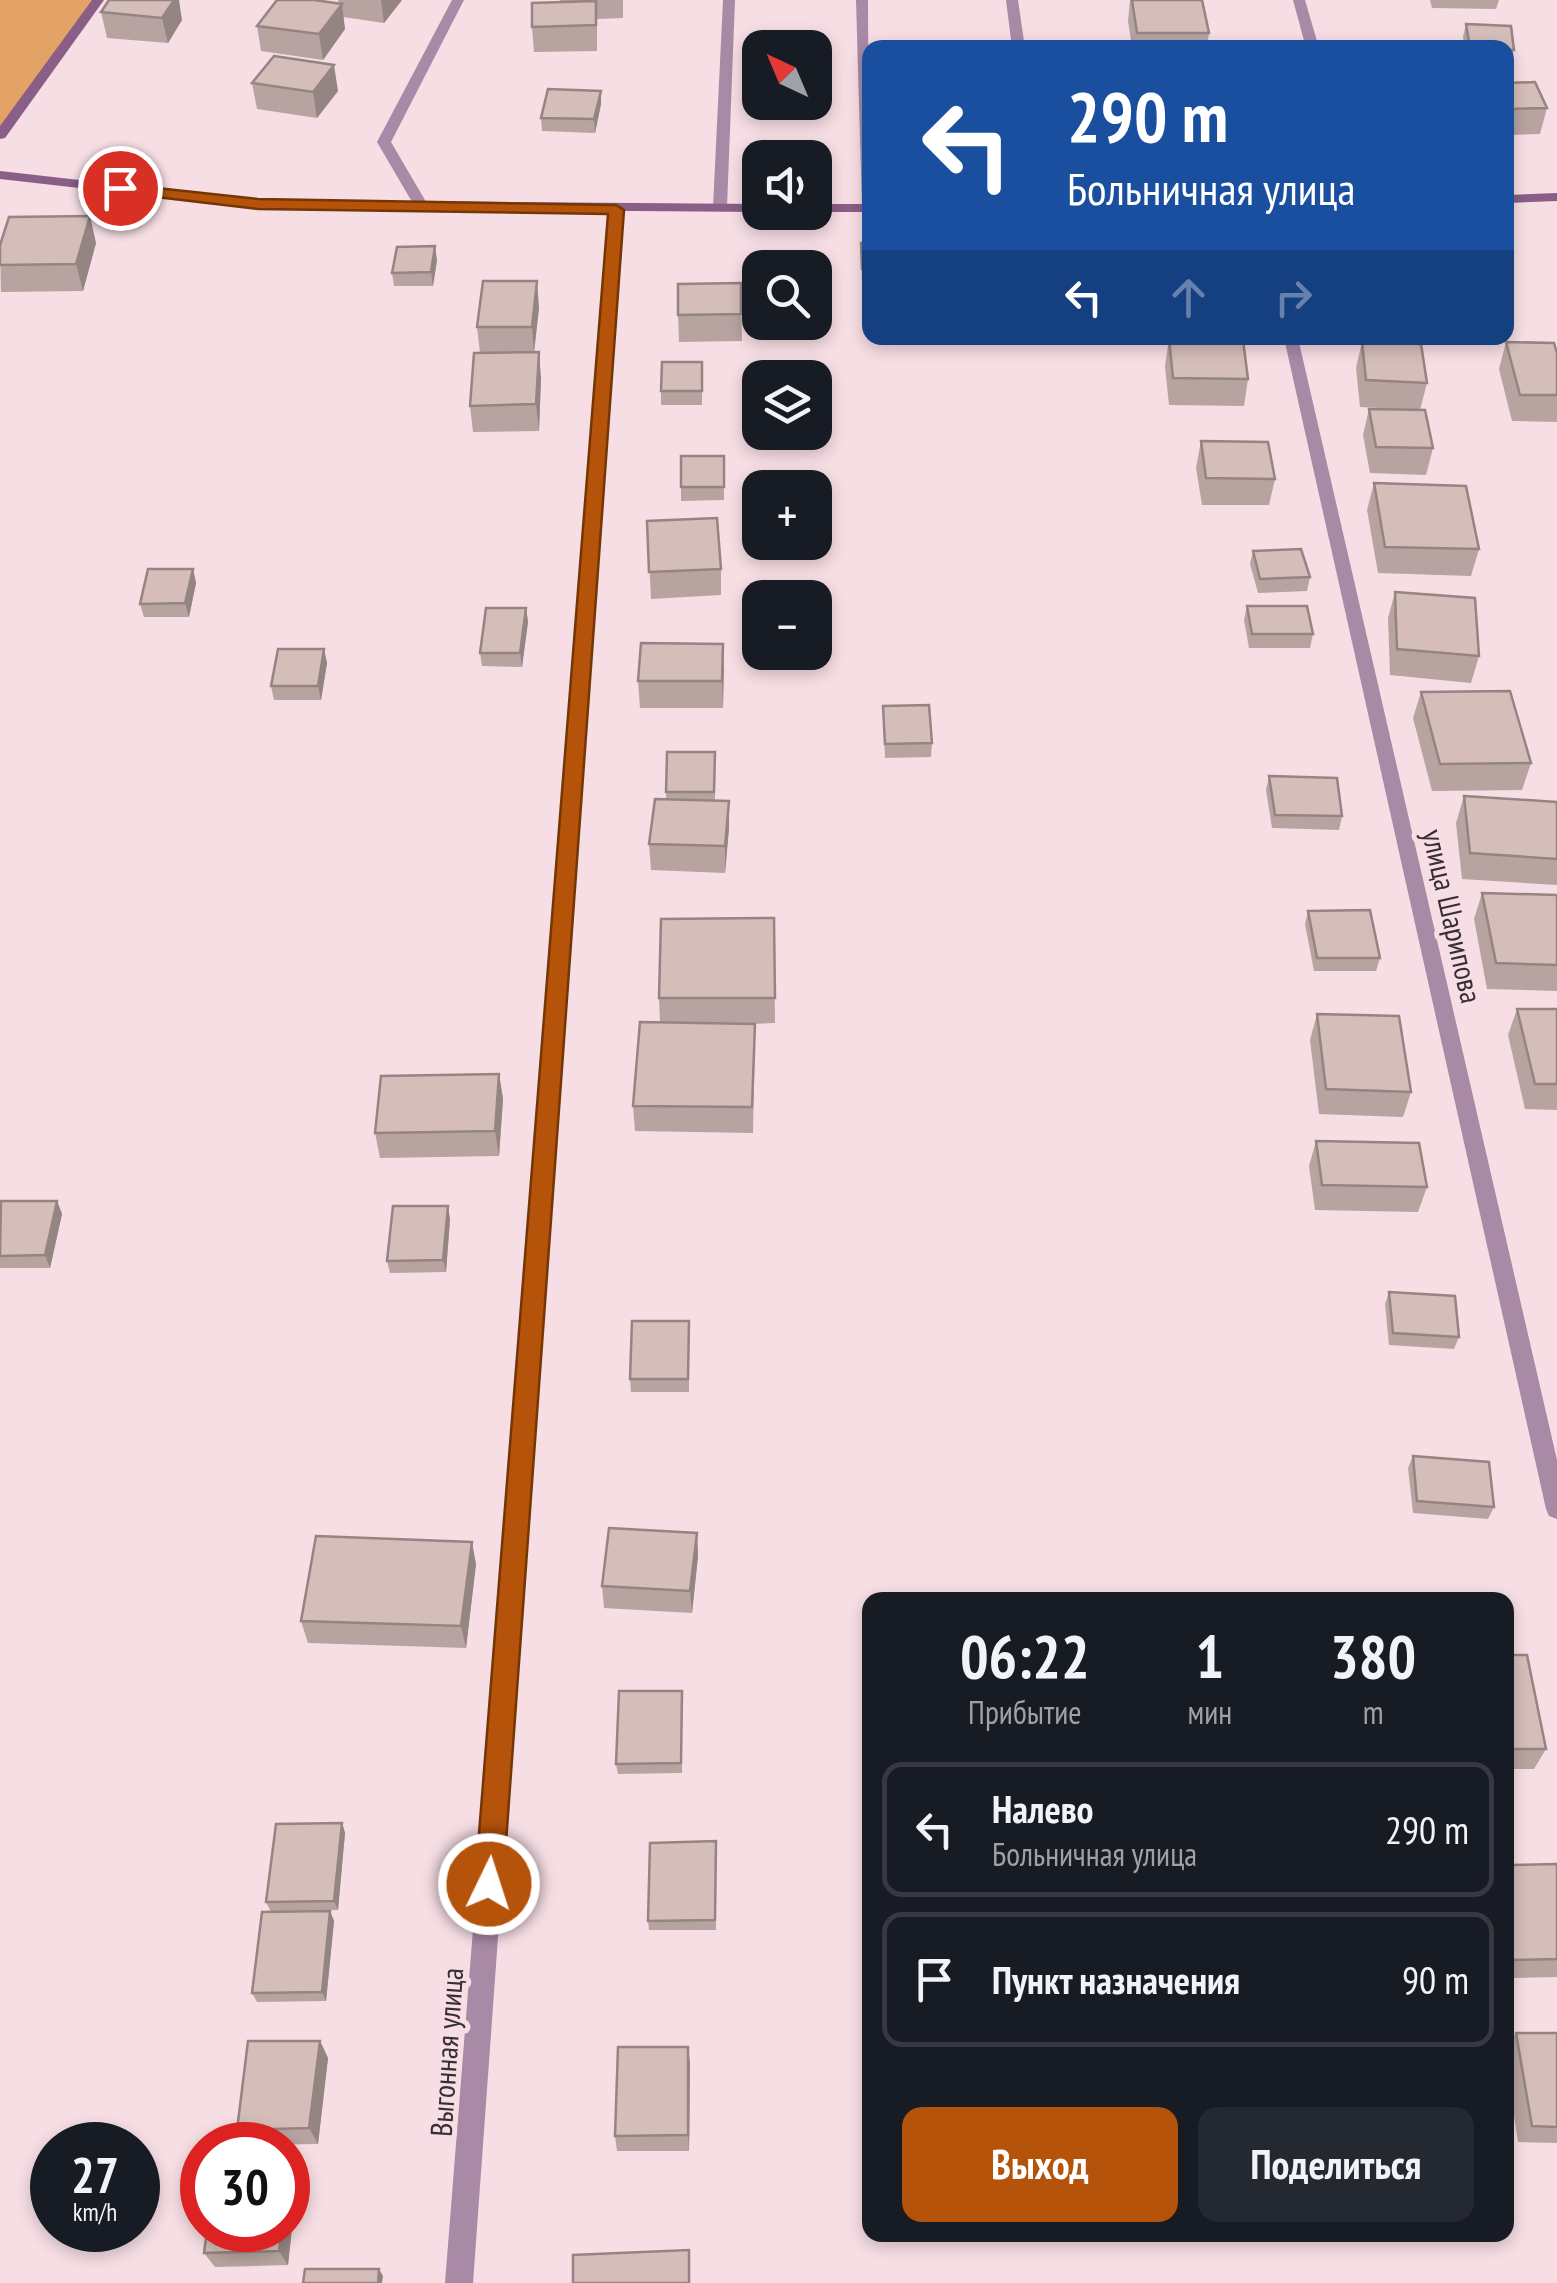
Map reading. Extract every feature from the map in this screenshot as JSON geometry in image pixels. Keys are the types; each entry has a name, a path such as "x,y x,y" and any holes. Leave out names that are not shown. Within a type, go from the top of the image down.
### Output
{"street":[{"path":"2,128 98,0"},
{"path":"422,207 384,142 458,0"},
{"path":"720,207 729,0"},
{"path":"862,0 863,40"},
{"path":"1012,0 1018,40"},
{"path":"1299,0 1312,40"},
{"path":"0,175 258,204 616,210 742,208"},
{"path":"1514,199 1557,198"},
{"path":"832,208 862,208"},
{"name":"Выгонная улица","path":"459,2283 616,210"},
{"name":"улица Шарипова","path":"1293,345 1557,1509"}],"shaded area":[{"path":"0,0 99,0 0,132"}],"building":[{"path":"109,0 174,0 162,18 101,12"},
{"path":"277,0 342,4 319,34 257,26"},
{"path":"1132,0 1202,0 1209,33 1137,33"},
{"path":"596,1 596,25 532,27 532,3"},
{"path":"1466,24 1511,26 1513,40 1469,40"},
{"path":"274,56 334,65 313,92 252,83"},
{"path":"1535,82 1547,108 1514,109 1514,83"},
{"path":"548,89 601,91 594,119 541,118"},
{"path":"90,216 76,264 0,265 0,245 9,217"},
{"path":"435,246 431,272 392,273 397,247"},
{"path":"483,281 537,281 532,327 477,327"},
{"path":"741,283 741,314 678,315 678,284"},
{"path":"1554,343 1557,395 1520,395 1507,345"},
{"path":"1170,345 1244,345 1248,379 1173,378"},
{"path":"1362,345 1421,345 1427,383 1366,380"},
{"path":"539,352 536,404 470,406 474,353"},
{"path":"662,362 702,362 702,391 661,391"},
{"path":"1369,409 1425,410 1433,448 1376,447"},
{"path":"1201,441 1268,442 1275,479 1206,478"},
{"path":"681,456 724,456 724,487 681,487"},
{"path":"1374,483 1466,486 1479,549 1385,547"},
{"path":"717,518 721,569 649,572 647,521"},
{"path":"1301,549 1310,577 1260,579 1253,551"},
{"path":"148,569 193,569 185,603 140,604"},
{"path":"1395,592 1475,598 1479,656 1397,649"},
{"path":"1247,606 1307,606 1313,634 1252,634"},
{"path":"486,608 526,608 520,653 480,653"},
{"path":"641,643 723,644 722,681 638,681"},
{"path":"278,649 324,649 318,686 271,686"},
{"path":"1510,691 1531,763 1440,764 1421,692"},
{"path":"929,705 932,743 885,744 883,706"},
{"path":"667,752 715,752 714,792 666,792"},
{"path":"1269,776 1337,778 1342,816 1275,815"},
{"path":"1464,796 1557,802 1557,859 1470,853"},
{"path":"655,799 729,801 725,846 649,844"},
{"path":"1482,893 1557,895 1557,965 1496,963"},
{"path":"1370,910 1380,958 1317,958 1308,911"},
{"path":"774,918 775,998 659,998 661,919"},
{"path":"1517,1009 1557,1009 1557,1084 1535,1084"},
{"path":"1317,1014 1399,1016 1411,1092 1326,1089"},
{"path":"640,1022 755,1024 752,1107 633,1106"},
{"path":"499,1074 495,1131 375,1133 381,1076"},
{"path":"1316,1141 1419,1143 1427,1187 1322,1185"},
{"path":"1,1201 57,1201 45,1255 0,1256"},
{"path":"393,1206 448,1206 443,1260 387,1261"},
{"path":"1389,1292 1455,1296 1459,1337 1393,1333"},
{"path":"632,1321 689,1321 688,1379 630,1379"},
{"path":"1413,1456 1489,1462 1494,1507 1417,1501"},
{"path":"609,1528 697,1533 690,1591 602,1586"},
{"path":"316,1536 472,1542 461,1626 301,1621"},
{"path":"1514,1655 1527,1655 1546,1749 1514,1749"},
{"path":"619,1691 682,1691 681,1763 616,1764"},
{"path":"342,1823 334,1901 266,1902 276,1824"},
{"path":"716,1841 715,1920 648,1921 650,1843"},
{"path":"1557,1864 1557,1959 1514,1960 1514,1865"},
{"path":"330,1911 322,1992 252,1993 262,1912"},
{"path":"1516,2033 1557,2033 1557,2127 1532,2126"},
{"path":"248,2041 320,2041 310,2122 238,2122"},
{"path":"618,2047 688,2047 688,2135 615,2136"},
{"path":"689,2250 689,2283 573,2283 573,2255"},
{"path":"305,2269 379,2269 378,2283 303,2283"}],"route":[{"path":"120,188 258,204 616,210 489,1884"}]}
